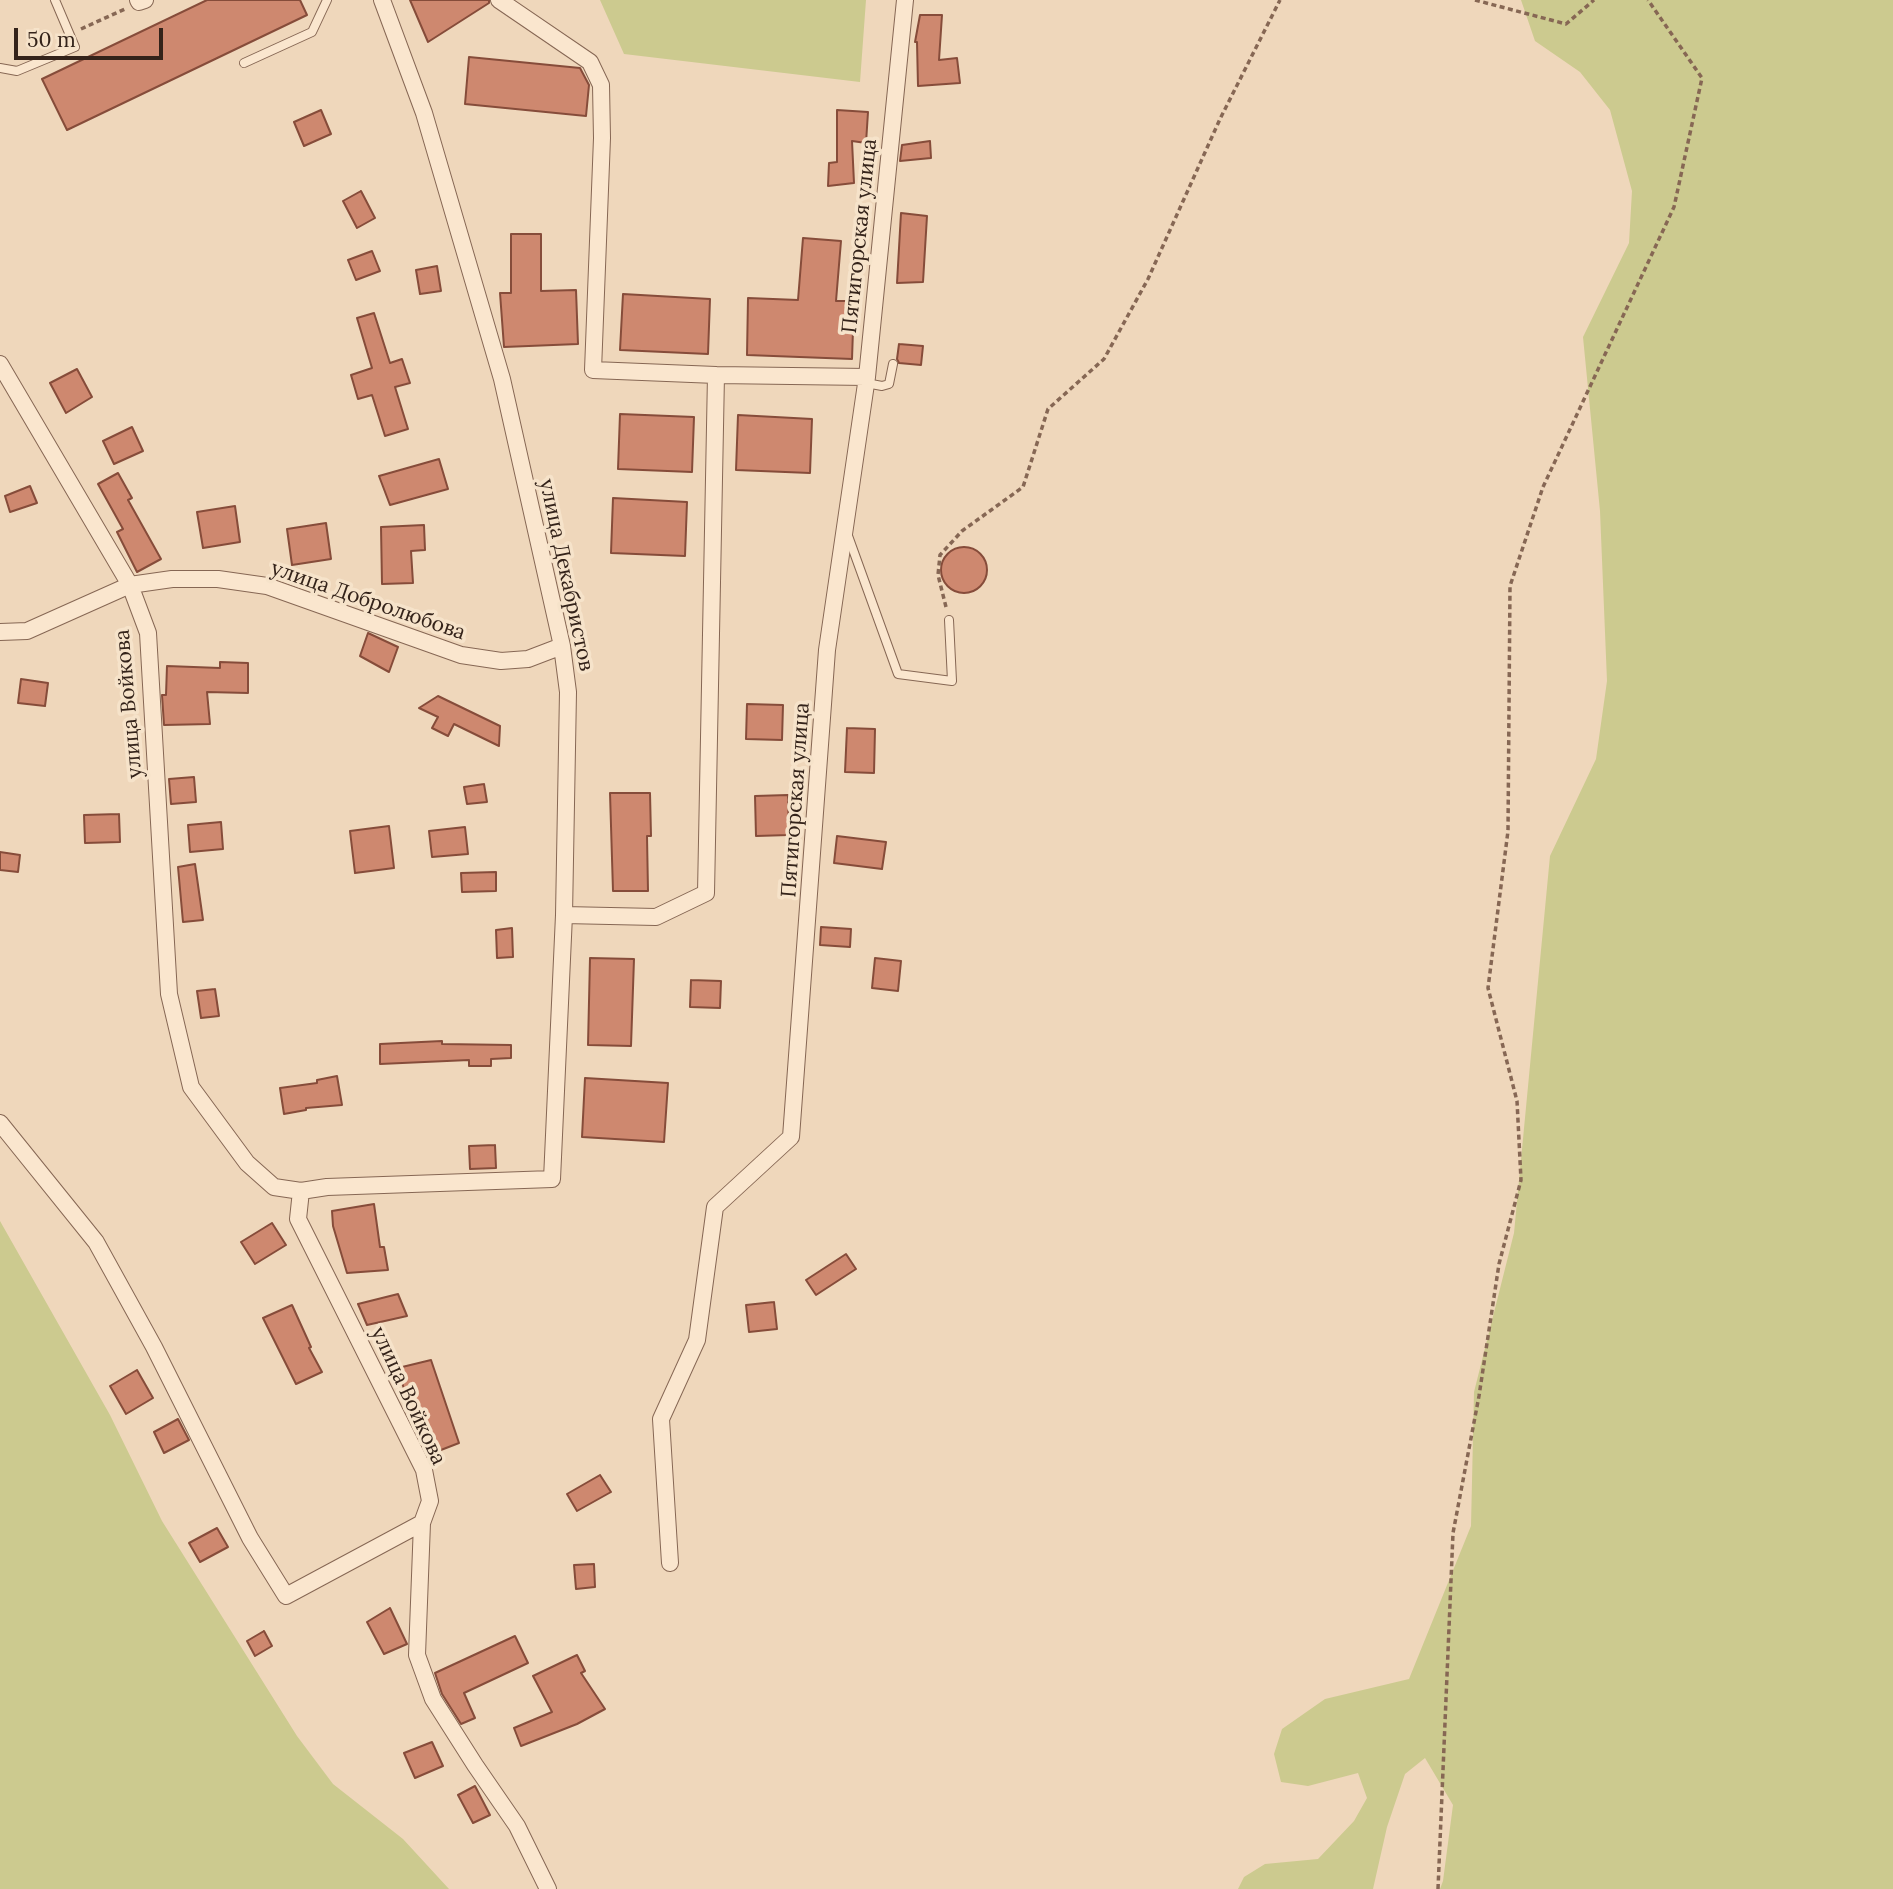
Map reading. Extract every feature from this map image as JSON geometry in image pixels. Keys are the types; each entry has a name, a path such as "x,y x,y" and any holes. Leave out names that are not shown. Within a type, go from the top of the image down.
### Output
{"street":[{"name":"улица Декабристов","path":"300,1191 327,1187 552,1179 564,915 568,692 562,646 502,379 424,113 382,0"},
{"path":"499,0 590,62 601,85 602,138 593,370 867,380"},
{"name":"Пятигорская улица","path":"670,1563 661,1419 698,1340 715,1207 791,1137 827,650 867,380 905,0"},
{"name":"улица Войкова","path":"0,364 130,585 148,633 169,994 191,1087 247,1163 274,1187 300,1191 298,1219 424,1470 430,1501 422,1524 417,1655 433,1699 517,1826 548,1889"},
{"path":"564,915 656,918 706,893 716,375"},
{"name":"улица Добролюбова","path":"1,636 27,631 130,585 172,579 218,579 267,586 461,655 500,661 528,659 562,646"},
{"path":"0,1123 96,1242 154,1347 250,1538 286,1596 422,1524"}],"lane":[{"path":"0,68 17,71 75,47 55,0"},
{"path":"244,63 312,32 327,0"},
{"path":"867,380 882,386 889,384 893,365"},
{"path":"845,527 898,674 952,681 949,620"}],"path":[{"path":"949,620 938,575 940,555 962,531 1023,486 1048,409 1104,359 1148,279 1220,118 1280,0"},
{"path":"1475,0 1566,24 1594,0"},
{"path":"1438,1889 1453,1533 1479,1396 1499,1264 1521,1180 1517,1101 1488,988 1508,831 1510,586 1543,487 1674,207 1702,78 1648,0"},
{"path":"70,34 141,1"}],"shaded area":[{"path":"600,0 866,0 860,82 624,54"},
{"path":"1521,0 1893,0 1893,1889 1440,1889 1453,1805 1425,1758 1405,1774 1387,1827 1373,1889 1238,1889 1244,1877 1265,1864 1318,1859 1354,1821 1367,1798 1358,1773 1308,1786 1281,1782 1274,1754 1282,1729 1325,1699 1409,1679 1471,1526 1474,1392 1514,1233 1550,856 1596,759 1607,681 1600,511 1583,337 1629,243 1632,191 1610,110 1580,72 1535,41"},
{"path":"0,1221 110,1415 162,1521 297,1736 333,1784 403,1839 449,1889 0,1889"}],"building":[{"path":"207,0 300,0 307,15 67,130 42,79"},
{"path":"410,0 489,0 489,3 428,42"},
{"path":"920,15 942,15 939,60 957,58 960,83 918,86 915,42"},
{"path":"469,57 580,68 589,85 586,116 465,104"},
{"path":"321,110 331,134 304,146 294,122"},
{"path":"837,110 868,112 866,143 852,141 854,183 828,186 829,163 837,162"},
{"path":"930,141 931,158 900,161 902,145"},
{"path":"361,191 375,218 357,228 343,201"},
{"path":"901,213 927,216 923,282 897,283"},
{"path":"511,234 541,234 541,291 576,290 578,344 504,347 500,293 511,293"},
{"path":"803,238 841,241 836,301 854,301 852,359 747,355 748,298 798,300"},
{"path":"372,251 380,271 356,280 348,260"},
{"path":"437,266 441,291 420,294 416,270"},
{"path":"623,294 710,299 708,354 620,350"},
{"path":"374,313 390,363 402,359 410,383 395,387 408,429 385,436 372,395 358,399 351,375 372,368 357,318"},
{"path":"899,344 923,346 921,365 899,363"},
{"path":"77,369 92,397 66,413 50,383"},
{"path":"620,414 694,417 692,472 618,469"},
{"path":"738,415 812,419 810,473 736,470"},
{"path":"132,427 143,451 114,464 103,441"},
{"path":"439,459 448,489 390,505 379,476"},
{"path":"118,473 132,498 128,500 161,559 137,572 117,532 123,529 98,484"},
{"path":"30,486 37,503 10,512 5,496"},
{"path":"613,498 687,502 685,556 611,553"},
{"path":"235,506 240,542 203,548 197,512"},
{"path":"326,523 331,559 292,565 287,529"},
{"path":"424,525 425,550 411,551 413,583 382,584 381,527"},
{"path":"964,547 973,548 980,554 986,561 986,579 980,586 973,592 964,593 955,592 948,586 942,579 941,570 942,561 948,554 955,548"},
{"path":"368,633 398,647 389,672 360,656"},
{"path":"220,662 248,663 248,693 207,692 210,724 164,725 162,695 166,695 167,666 220,668"},
{"path":"21,679 48,683 45,706 18,703"},
{"path":"438,696 500,726 499,746 454,724 448,736 432,728 438,717 419,708"},
{"path":"747,704 783,705 782,740 746,739"},
{"path":"847,728 875,729 874,773 845,772"},
{"path":"194,777 196,802 171,804 169,779"},
{"path":"484,784 487,802 467,804 464,787"},
{"path":"610,793 650,793 651,836 647,836 648,891 613,891"},
{"path":"788,795 789,835 756,836 755,796"},
{"path":"119,814 120,842 85,843 84,815"},
{"path":"221,822 223,849 190,852 188,825"},
{"path":"389,826 394,868 355,873 350,831"},
{"path":"465,827 468,854 432,857 429,831"},
{"path":"837,836 886,842 882,869 834,863"},
{"path":"0,852 20,855 18,872 0,870"},
{"path":"195,864 203,920 183,922 178,867"},
{"path":"496,872 496,891 462,892 461,873"},
{"path":"821,927 851,929 850,947 820,945"},
{"path":"512,928 513,957 497,958 496,930"},
{"path":"590,958 634,959 631,1046 588,1045"},
{"path":"875,958 901,961 898,991 872,988"},
{"path":"691,980 721,981 720,1008 690,1007"},
{"path":"215,989 219,1016 201,1018 197,991"},
{"path":"442,1041 442,1044 511,1045 511,1058 491,1059 491,1066 469,1066 469,1060 380,1064 380,1044"},
{"path":"337,1076 342,1105 306,1108 284,1114 280,1088 317,1083 317,1080"},
{"path":"585,1078 668,1083 664,1142 582,1137"},
{"path":"495,1145 496,1168 470,1169 469,1146"},
{"path":"374,1204 380,1247 384,1247 388,1270 347,1273 333,1226 332,1211"},
{"path":"272,1223 286,1245 255,1264 241,1242"},
{"path":"846,1254 856,1269 816,1295 806,1280"},
{"path":"398,1294 407,1316 367,1325 358,1304"},
{"path":"774,1302 777,1329 749,1332 746,1305"},
{"path":"292,1305 322,1372 296,1384 263,1318"},
{"path":"431,1360 459,1443 428,1455 411,1421 398,1368"},
{"path":"137,1370 153,1398 126,1414 110,1386"},
{"path":"178,1419 189,1440 164,1453 154,1432"},
{"path":"600,1475 611,1492 577,1511 567,1494"},
{"path":"217,1528 228,1547 200,1562 189,1543"},
{"path":"594,1564 595,1587 576,1589 574,1565"},
{"path":"390,1608 407,1644 384,1654 367,1622"},
{"path":"264,1631 272,1646 255,1656 247,1641"},
{"path":"515,1636 528,1663 464,1693 475,1718 461,1724 442,1694 435,1673"},
{"path":"577,1655 585,1671 581,1673 605,1709 577,1724 521,1746 514,1728 552,1712 533,1676"},
{"path":"432,1742 443,1766 415,1778 404,1753"},
{"path":"475,1786 490,1815 473,1823 458,1795"}]}
